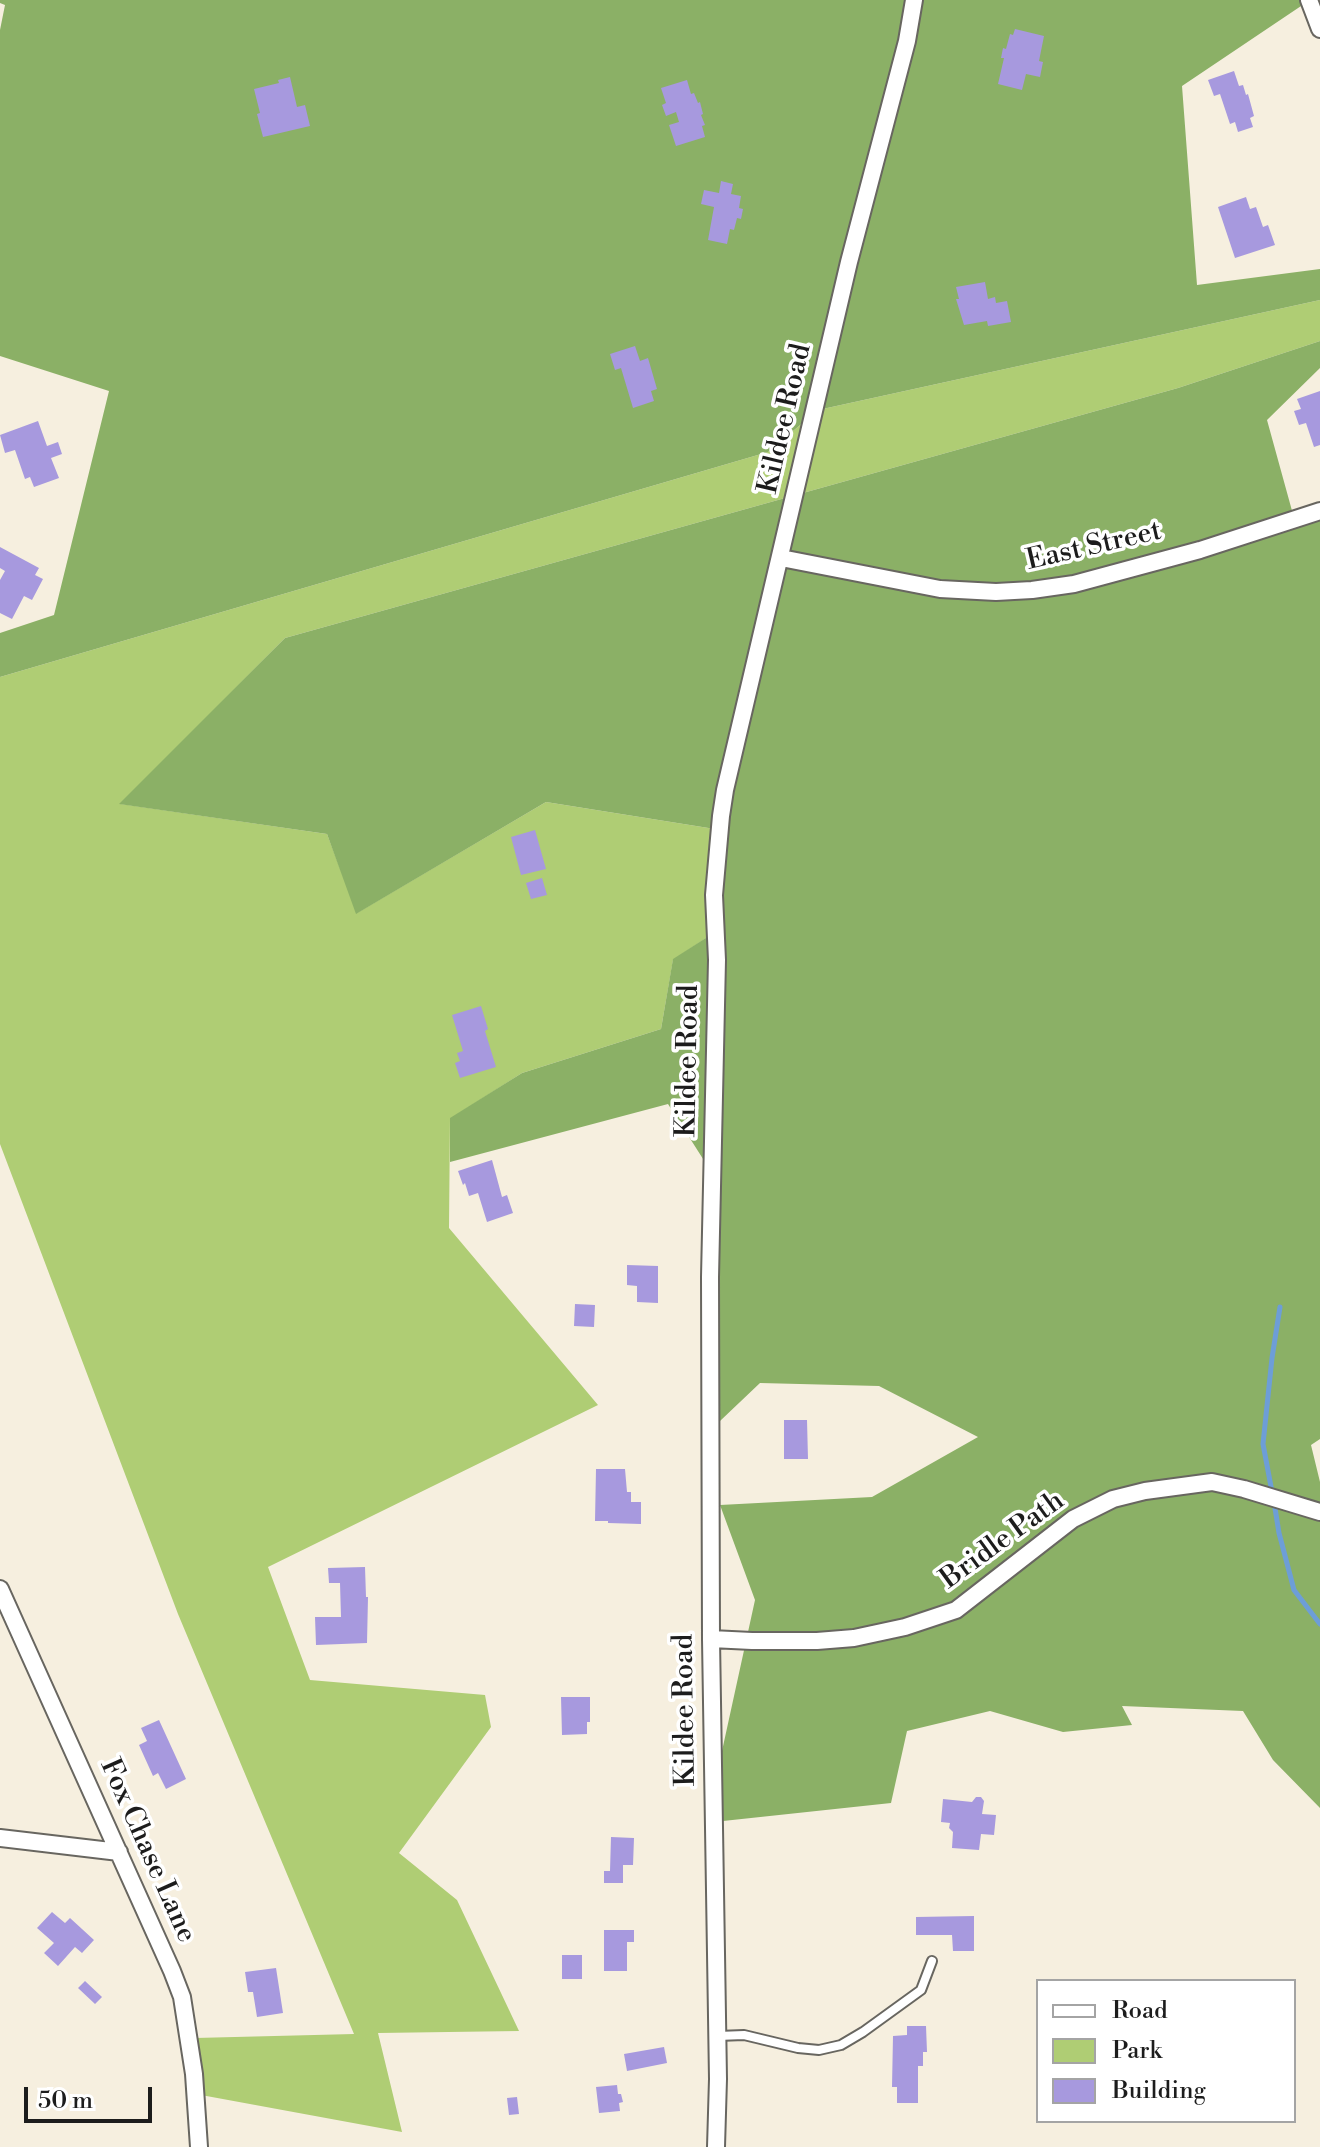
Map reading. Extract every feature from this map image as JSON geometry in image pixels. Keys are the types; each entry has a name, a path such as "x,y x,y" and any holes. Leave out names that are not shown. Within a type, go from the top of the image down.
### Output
{"street":[{"name":"Kildee Road","path":"716,2147 710,1277 717,960 714,895 725,790 846,275 907,41 914,0"},
{"path":"1309,0 1320,29"},
{"name":"East Street","path":"781,558 940,589 1032,590 1074,584 1200,550 1320,511"},
{"name":"Bridle Path","path":"711,1639 817,1641 854,1638 905,1627 956,1610 1073,1519 1113,1499 1145,1491 1212,1482 1320,1512"},
{"name":"Fox Chase Lane","path":"0,1589 182,1997 194,2074 199,2147"},
{"path":"0,1838 119,1852"}],"lane":[{"path":"717,2036 744,2035 819,2050 841,2045 921,1990 932,1961"}],"green space":[{"path":"0,0 1310,0 1182,86 1197,285 1320,269 1320,300 818,410 768,452 0,677 0,633 54,615 109,391 0,356 0,30 5,5"},
{"path":"1320,300 1320,341 1178,388 285,638 121,804 327,834 357,913 546,802 721,830 712,934 673,960 661,1029 522,1073 450,1119 449,1228 598,1405 268,1567 310,1680 485,1695 491,1727 399,1853 457,1900 519,2031 378,2033 402,2132 201,2095 195,2038 354,2034 178,1614 0,1144 0,677 768,452 818,410"},
{"path":"1320,341 1320,368 1267,420 1294,518 1320,509 1320,1439 1311,1445 1320,1482 1320,1808 1273,1760 1243,1711 1122,1706 1132,1725 1063,1732 990,1711 907,1731 891,1803 723,1821 722,1751 755,1600 720,1505 872,1497 978,1437 879,1386 760,1383 720,1421 712,1173 668,1104 450,1162 450,1118 522,1073 661,1029 673,959 712,934 721,830 546,802 356,914 327,834 119,804 285,638 1178,388"}],"building":[{"path":"1015,29 1044,36 1039,61 1043,62 1040,77 1026,74 1022,90 998,84 1003,48 1006,49 1010,34 1013,35"},
{"path":"1234,71 1239,86 1243,85 1248,94 1254,116 1250,118 1253,127 1238,132 1235,122 1230,124 1220,94 1214,96 1208,80"},
{"path":"290,77 297,107 305,105 310,126 263,137 254,89"},
{"path":"687,80 691,94 694,93 700,102 705,137 676,146 669,125 679,122 676,112 666,116 661,88"},
{"path":"721,181 733,184 731,194 741,196 739,208 743,209 734,230 730,229 727,244 708,240 714,207 701,204 704,190 719,193"},
{"path":"1246,197 1250,209 1256,207 1263,227 1268,225 1275,245 1235,258 1218,207"},
{"path":"985,282 988,299 995,297 996,303 1007,301 1011,322 988,326 987,321 964,325 956,299 959,299 956,287"},
{"path":"635,346 640,361 648,358 657,389 651,391 654,401 633,408 621,368 615,370 610,354"},
{"path":"1320,391 1320,445 1314,447 1306,423 1299,425 1294,411 1301,409 1297,399"},
{"path":"38,421 47,446 58,442 62,454 51,458 59,478 34,487 30,477 25,479 15,450 5,453 0,435"},
{"path":"0,547 39,568 35,575 43,579 32,600 24,596 12,619 0,613 0,580 5,571 0,568"},
{"path":"535,830 546,869 521,875 511,837"},
{"path":"542,878 547,895 531,899 526,883"},
{"path":"481,1006 496,1067 460,1078 455,1063 460,1061 457,1053 463,1051 452,1015"},
{"path":"492,1160 502,1197 507,1195 513,1213 487,1222 478,1193 469,1196 458,1171"},
{"path":"627,1265 658,1266 658,1303 637,1302 637,1286 627,1285"},
{"path":"575,1304 595,1305 594,1327 574,1326"},
{"path":"784,1420 807,1420 808,1459 784,1459"},
{"path":"596,1469 625,1469 631,1502 641,1502 641,1524 595,1521"},
{"path":"365,1567 367,1643 316,1645 315,1617 341,1617 340,1583 329,1583 328,1568"},
{"path":"561,1697 590,1697 587,1734 562,1735"},
{"path":"159,1720 186,1779 166,1789 158,1773 153,1776 139,1745 147,1741 141,1728"},
{"path":"976,1797 984,1801 982,1814 996,1815 994,1835 981,1834 979,1850 952,1848 950,1823 941,1822 943,1799 972,1802"},
{"path":"611,1837 634,1838 633,1865 623,1865 623,1883 604,1883 604,1871 610,1871"},
{"path":"52,1912 65,1923 70,1918 94,1940 82,1953 75,1947 58,1966 44,1953 54,1943 37,1928"},
{"path":"974,1916 974,1951 953,1951 952,1935 916,1935 916,1917"},
{"path":"604,1930 634,1930 634,1942 627,1942 627,1971 604,1971"},
{"path":"562,1955 582,1955 582,1979 562,1979"},
{"path":"276,1968 283,2013 257,2017 253,1992 248,1992 245,1972"},
{"path":"85,1981 102,1997 95,2004 78,1988"},
{"path":"907,2026 926,2026 927,2052 923,2052 923,2066 918,2066 918,2103 897,2103 897,2087 892,2087 893,2036 907,2035"},
{"path":"664,2047 667,2063 627,2071 624,2054"},
{"path":"617,2085 623,2102 619,2103 620,2111 599,2113 596,2087"},
{"path":"517,2097 519,2114 509,2115 507,2098"}],"waterway":[{"path":"1272,1492 1263,1444 1280,1307"},
{"path":"1274,1502 1294,1590 1320,1624"}]}
